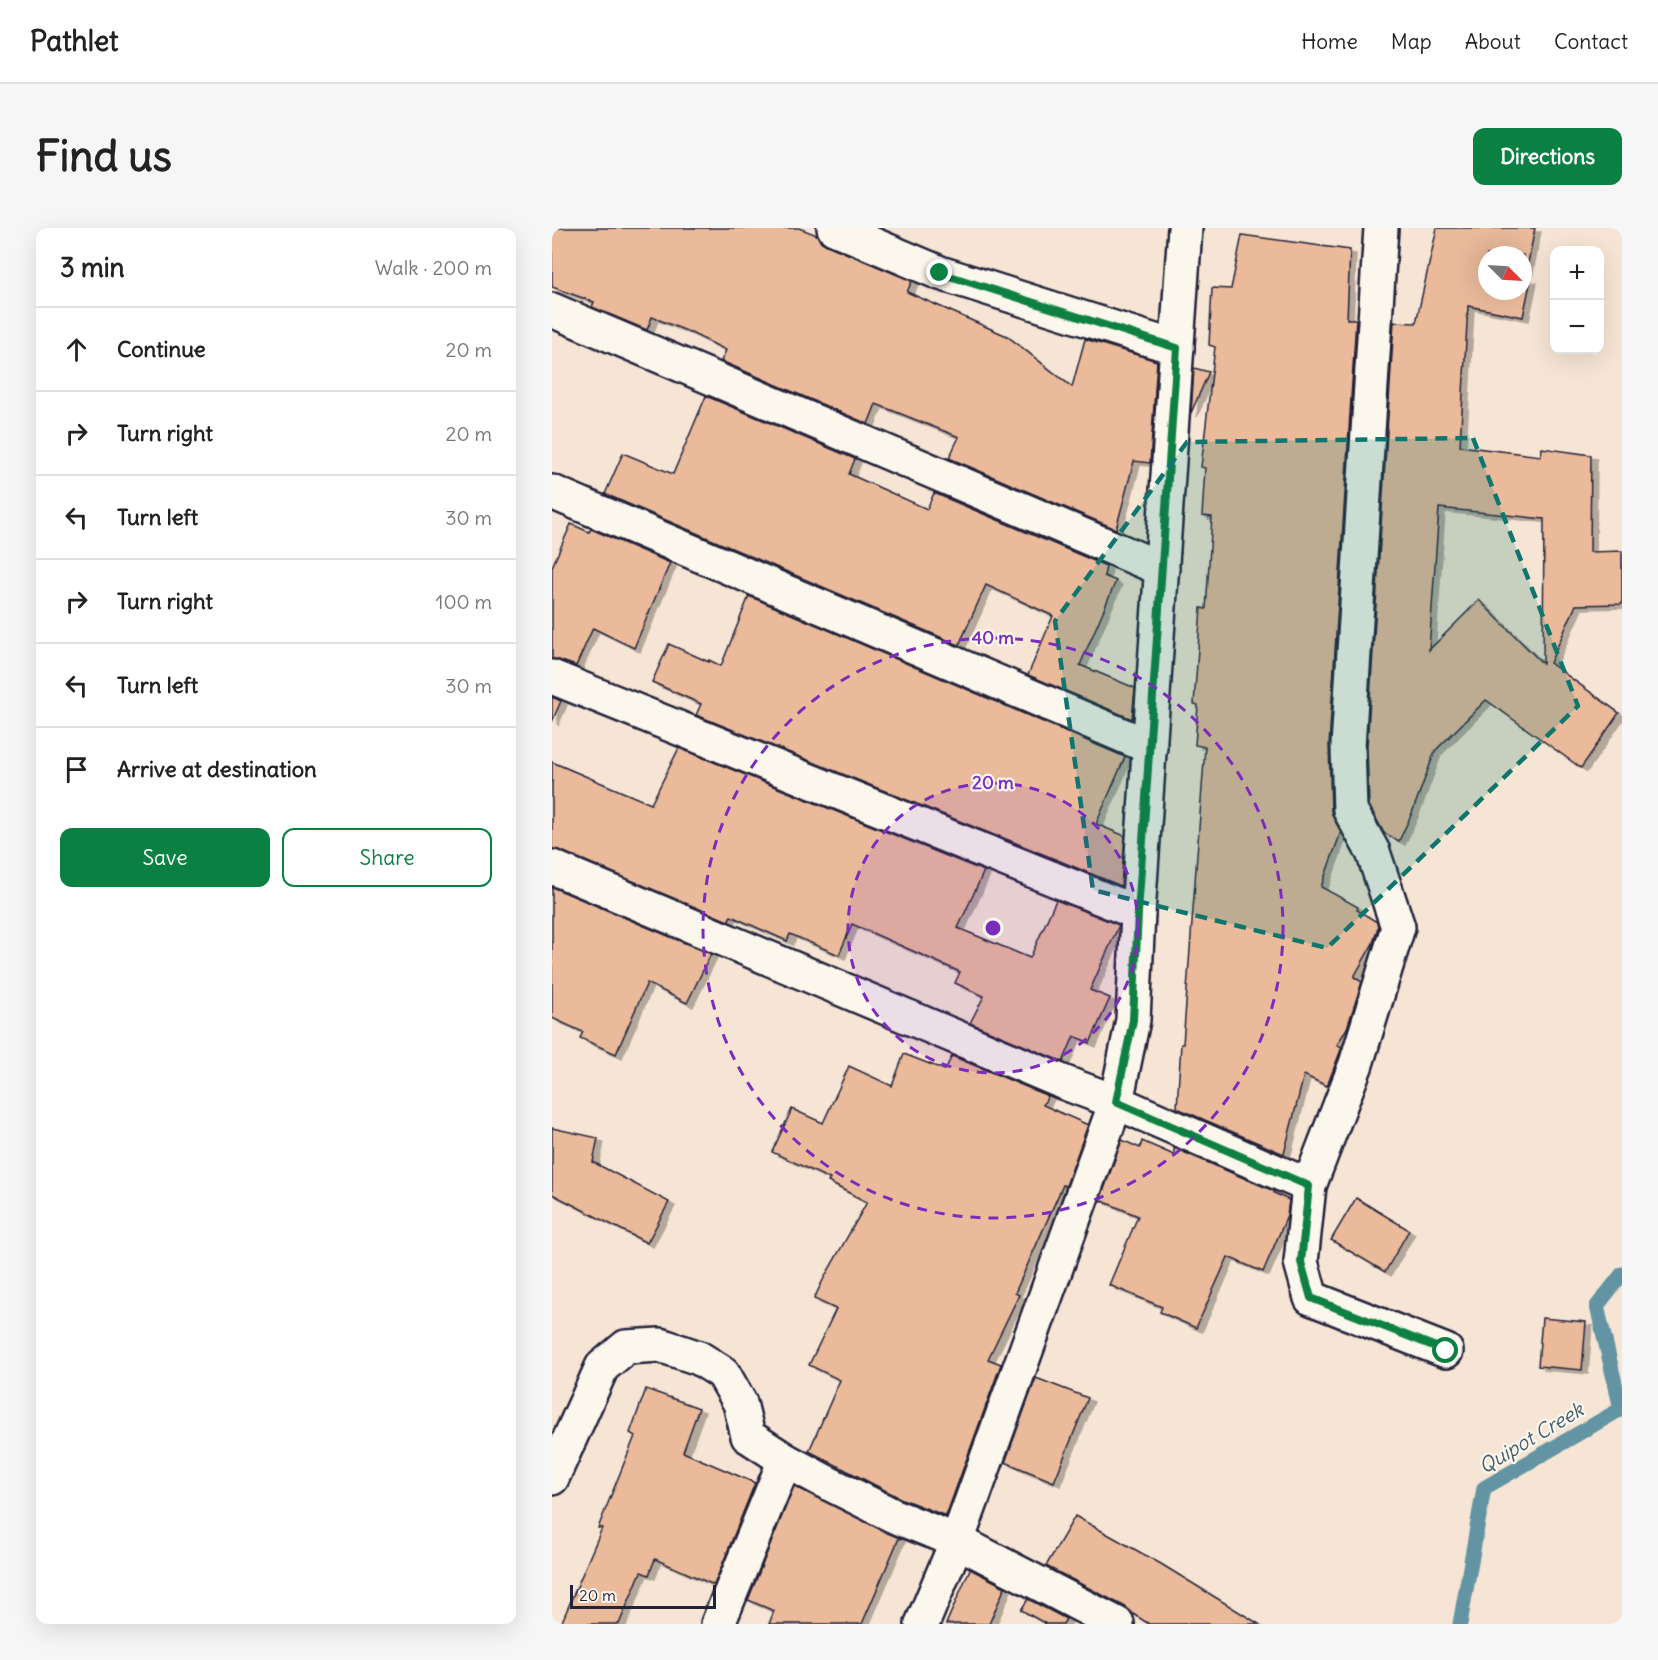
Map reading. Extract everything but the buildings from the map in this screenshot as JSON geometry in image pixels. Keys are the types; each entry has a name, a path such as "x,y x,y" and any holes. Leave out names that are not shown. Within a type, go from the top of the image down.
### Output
{"street":[{"path":"834,228 940,273 1177,348"},
{"path":"922,1624 957,1541 1116,1102 1133,1020 1138,913 1185,228"},
{"path":"1381,228 1348,747 1349,789 1350,810 1373,852 1398,927 1356,1064 1309,1186 1301,1262 1311,1298 1446,1351"},
{"path":"552,310 1162,569"},
{"path":"552,492 1149,747"},
{"path":"552,677 1138,913"},
{"path":"552,867 1065,1083 1116,1102 1309,1186"},
{"path":"552,1478 602,1366 626,1347 660,1345 699,1358 723,1373 740,1403 748,1436 785,1460 894,1516 957,1541 1117,1624"},
{"path":"718,1624 785,1460"}],"highlighted area":[{"path":"1473,438 1578,706 1327,948 1093,890 1055,621 1187,442"}],"waterway":[{"name":"Quipot Creek","path":"1460,1624 1484,1488 1621,1409 1597,1306 1622,1274"}],"route":[{"path":"940,273 1177,348 1138,913 1133,1020 1116,1102 1309,1186 1301,1262 1311,1298 1446,1351"}]}
